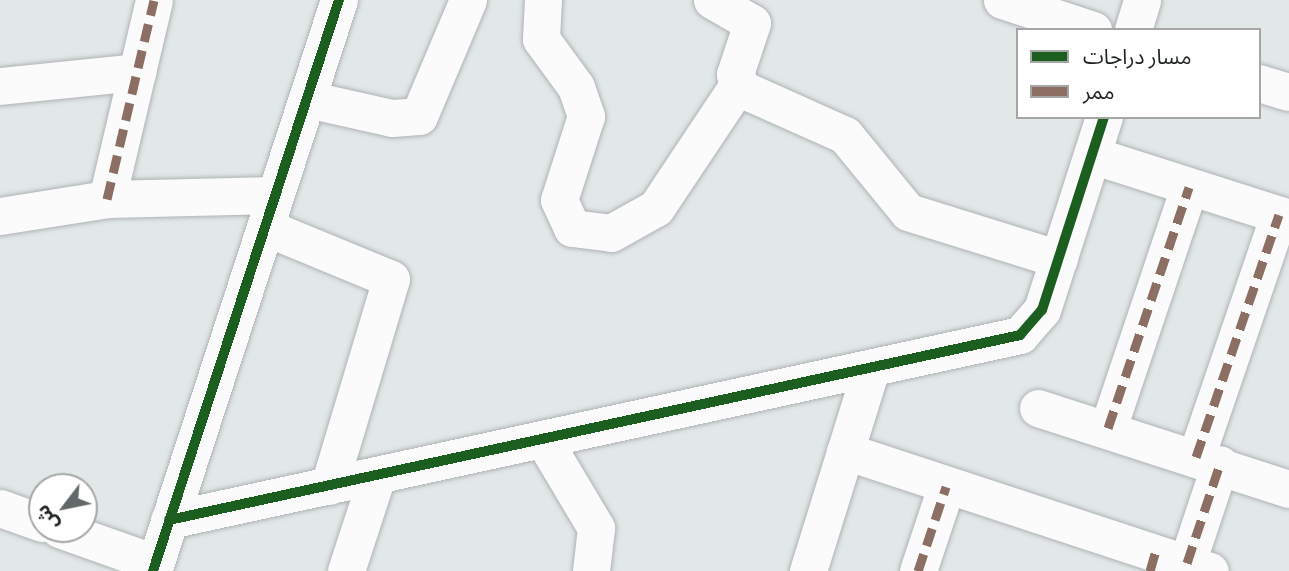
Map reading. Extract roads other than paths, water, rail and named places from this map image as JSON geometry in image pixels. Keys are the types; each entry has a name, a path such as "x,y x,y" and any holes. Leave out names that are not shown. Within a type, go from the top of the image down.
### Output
{"street":[{"path":"107,199 153,0"},
{"path":"94,543 154,567 339,0"},
{"path":"307,99 392,118 419,116 468,0"},
{"path":"543,0 541,39 576,87 586,116 559,200 572,228 622,230 656,208 738,85 735,74 752,23 712,0"},
{"path":"1002,0 1087,28"},
{"path":"1134,28 1142,0"},
{"path":"0,86 137,72"},
{"path":"1261,84 1289,92"},
{"path":"738,85 845,135 908,212 1059,259"},
{"path":"169,520 1020,335 1042,310 1103,119"},
{"path":"845,451 1175,565 1284,217 1092,155"},
{"path":"1108,428 1189,187"},
{"path":"0,216 107,199 270,211 391,279 329,486"},
{"path":"808,571 871,369"},
{"path":"1038,408 1108,428 1289,488"},
{"path":"543,439 596,528 591,571"},
{"path":"346,571 377,475"},
{"path":"918,571 946,486"},
{"path":"0,508 28,518"}]}
